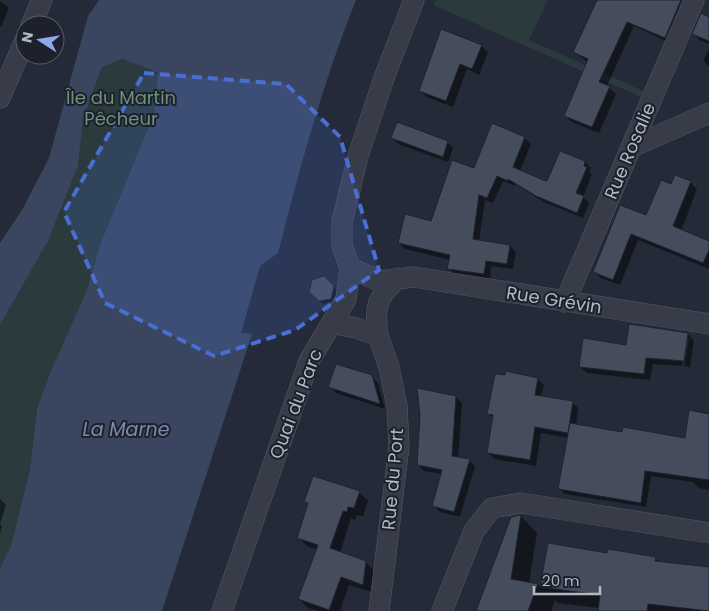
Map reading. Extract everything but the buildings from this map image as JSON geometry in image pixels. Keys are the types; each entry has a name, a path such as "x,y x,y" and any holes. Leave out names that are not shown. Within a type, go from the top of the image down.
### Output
{"street":[{"path":"35,15 42,0"},
{"name":"Quai du Parc","path":"222,611 309,361 346,299 350,268 342,245 342,222 358,156 381,87 414,0"},
{"name":"Rue Rosalie","path":"565,302 694,0"},
{"path":"0,98 15,63"},
{"path":"632,147 709,113"},
{"name":"Rue Grévin","path":"350,268 380,281 414,277 709,324"},
{"path":"332,323 356,328 378,336 375,316 377,303 386,289 398,278"},
{"name":"Rue du Port","path":"378,336 389,367 397,406 398,446 378,611"},
{"path":"442,611 474,531 492,508 521,503 709,533"}],"highlighted area":[{"path":"144,73 286,84 340,137 379,270 295,330 214,356 105,303 64,212"}],"green space":[{"path":"436,0 548,0 529,40 643,91 641,97 433,5"},
{"name":"Île du Martin Pêcheur","path":"123,59 158,73 154,114 101,242 87,290 50,373 37,409 30,469 11,547 0,568 0,325 48,241 78,166 83,119 102,67"}],"water":[{"name":"La Marne","path":"99,0 356,0 333,62 313,125 278,253 260,266 241,333 252,334 162,611 0,611 0,568 11,546 30,469 37,409 50,373 87,290 101,242 154,114 158,73 123,59 102,67 83,119 78,166 48,241 0,325 0,243 22,210 49,158 88,16"}]}
